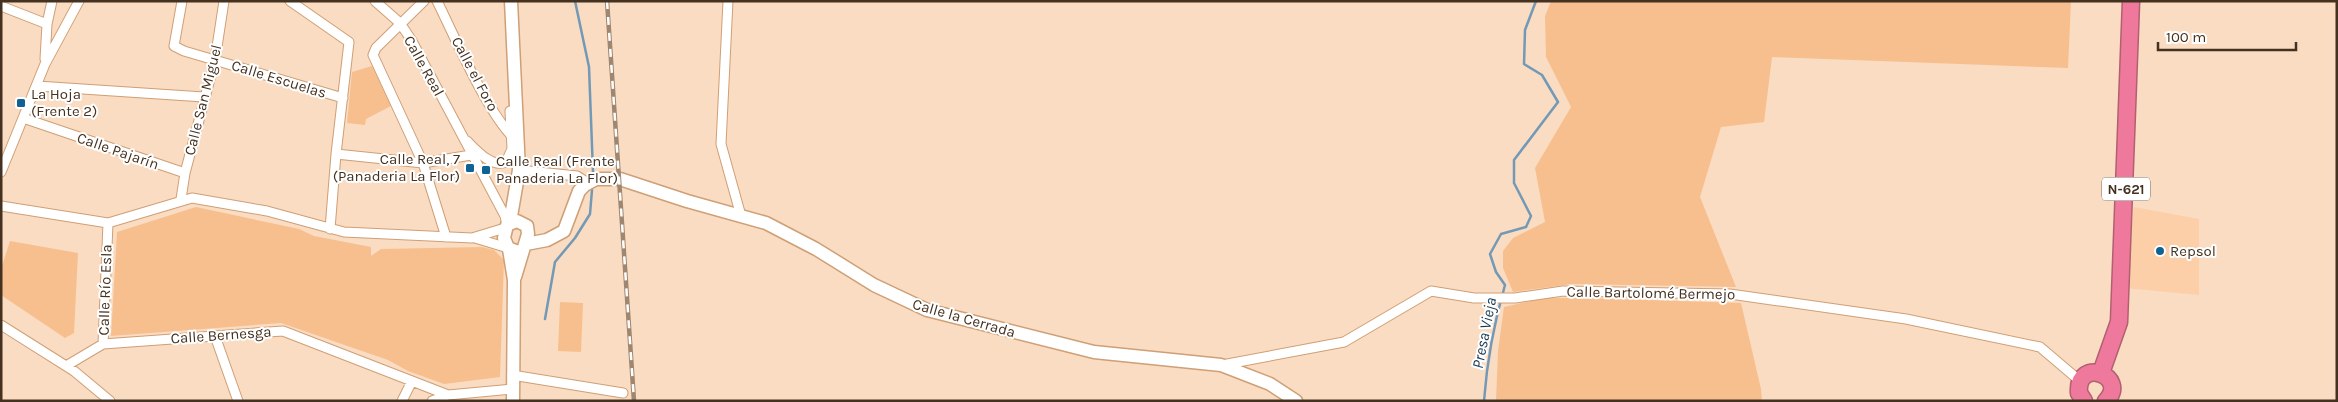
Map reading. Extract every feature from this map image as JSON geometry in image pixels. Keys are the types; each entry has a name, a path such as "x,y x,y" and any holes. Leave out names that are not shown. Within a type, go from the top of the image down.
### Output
{"highway":[{"name":"N-621","path":"2101,373 2120,322 2131,1"},
{"path":"2084,401 2079,393 2080,381 2088,374 2101,373 2111,382 2111,400"}],"street":[{"path":"45,64 47,24 52,1"},
{"path":"1,172 45,64 79,1"},
{"name":"Calle Escuelas","path":"182,1 174,46 342,98"},
{"name":"Calle San Miguel","path":"181,200 185,173 215,60 224,1"},
{"path":"290,1 350,42 336,154 330,229"},
{"name":"Calle Real","path":"375,1 400,23 464,137 471,155 505,216 508,225"},
{"path":"424,1 376,48 373,55 423,163 446,237"},
{"name":"Calle el Foro","path":"437,1 486,99 513,143"},
{"path":"511,1 516,102 513,143 526,227 526,246 514,280"},
{"path":"728,1 722,144 741,216"},
{"path":"1,6 47,24"},
{"path":"37,86 204,97"},
{"name":"Calle Pajarín","path":"23,118 185,173"},
{"name":"Calle Real","path":"464,137 481,155 500,164 510,157 513,143"},
{"path":"336,154 423,163 471,155"},
{"path":"432,401 448,395 463,399 513,395 514,280 508,249 504,242 518,175"},
{"name":"Calle la Cerrada","path":"518,175 577,176 588,183 596,179 620,179 687,202 766,223 816,249 885,292 927,310 1030,338 1094,352 1221,365 1270,384 1296,401"},
{"path":"1,206 108,223 181,200 204,198 352,233 472,238 518,251 526,246 558,236 568,224 579,191 588,183"},
{"path":"472,238 517,221 539,234 558,236"},
{"name":"Calle Río Esla","path":"66,366 103,344 108,223"},
{"name":"Calle Bartolomé Bermejo","path":"1221,365 1344,342 1431,291 1474,298 1501,298 1563,291 1700,293 1730,294 1906,319 2040,347 2080,381"},
{"path":"1,325 66,366 110,401"},
{"name":"Calle Bernesga","path":"103,344 283,331 448,395"},
{"path":"215,336 238,401"},
{"path":"512,375 623,393"},
{"path":"402,401 412,381"}],"shaded area":[{"path":"1551,1 2071,1 2068,68 1772,57 1764,122 1721,127 1700,197 1736,287 1572,284 1513,292 1503,268 1503,251 1513,238 1545,222 1535,168 1571,107 1546,57 1545,16"},
{"path":"372,66 391,106 366,119 365,125 347,123 352,72"},
{"path":"196,207 299,229 314,236 371,247 371,256 381,249 482,247 494,250 504,260 500,377 444,384 408,371 388,360 281,323 111,336 117,232"},
{"path":"2134,207 2199,219 2199,295 2125,288"},
{"path":"10,241 78,253 74,333 65,338 1,295 1,269"},
{"path":"1543,298 1741,303 1761,389 1762,401 1496,401 1498,351 1504,307"},
{"path":"560,302 583,303 581,352 558,351"}],"waterway":[{"path":"575,1 589,67 593,172"},
{"name":"Presa Vieja","path":"1484,401 1492,342 1505,285 1496,272 1490,254 1501,234 1526,227 1531,216 1514,183 1514,160 1558,102 1542,75 1524,64 1525,30 1536,1"},
{"path":"545,319 555,262 575,238 590,214 592,190"}],"railway":[{"path":"607,1 634,401"}],"place":[{"name":"La Hoja (Frente 2)","path":"21,103"},
{"name":"Calle Real, 7 (Panaderia La Flor)","path":"470,168"},
{"name":"Calle Real (Frente Panaderia La Flor)","path":"486,170"},
{"name":"Repsol","path":"2160,251"}]}
